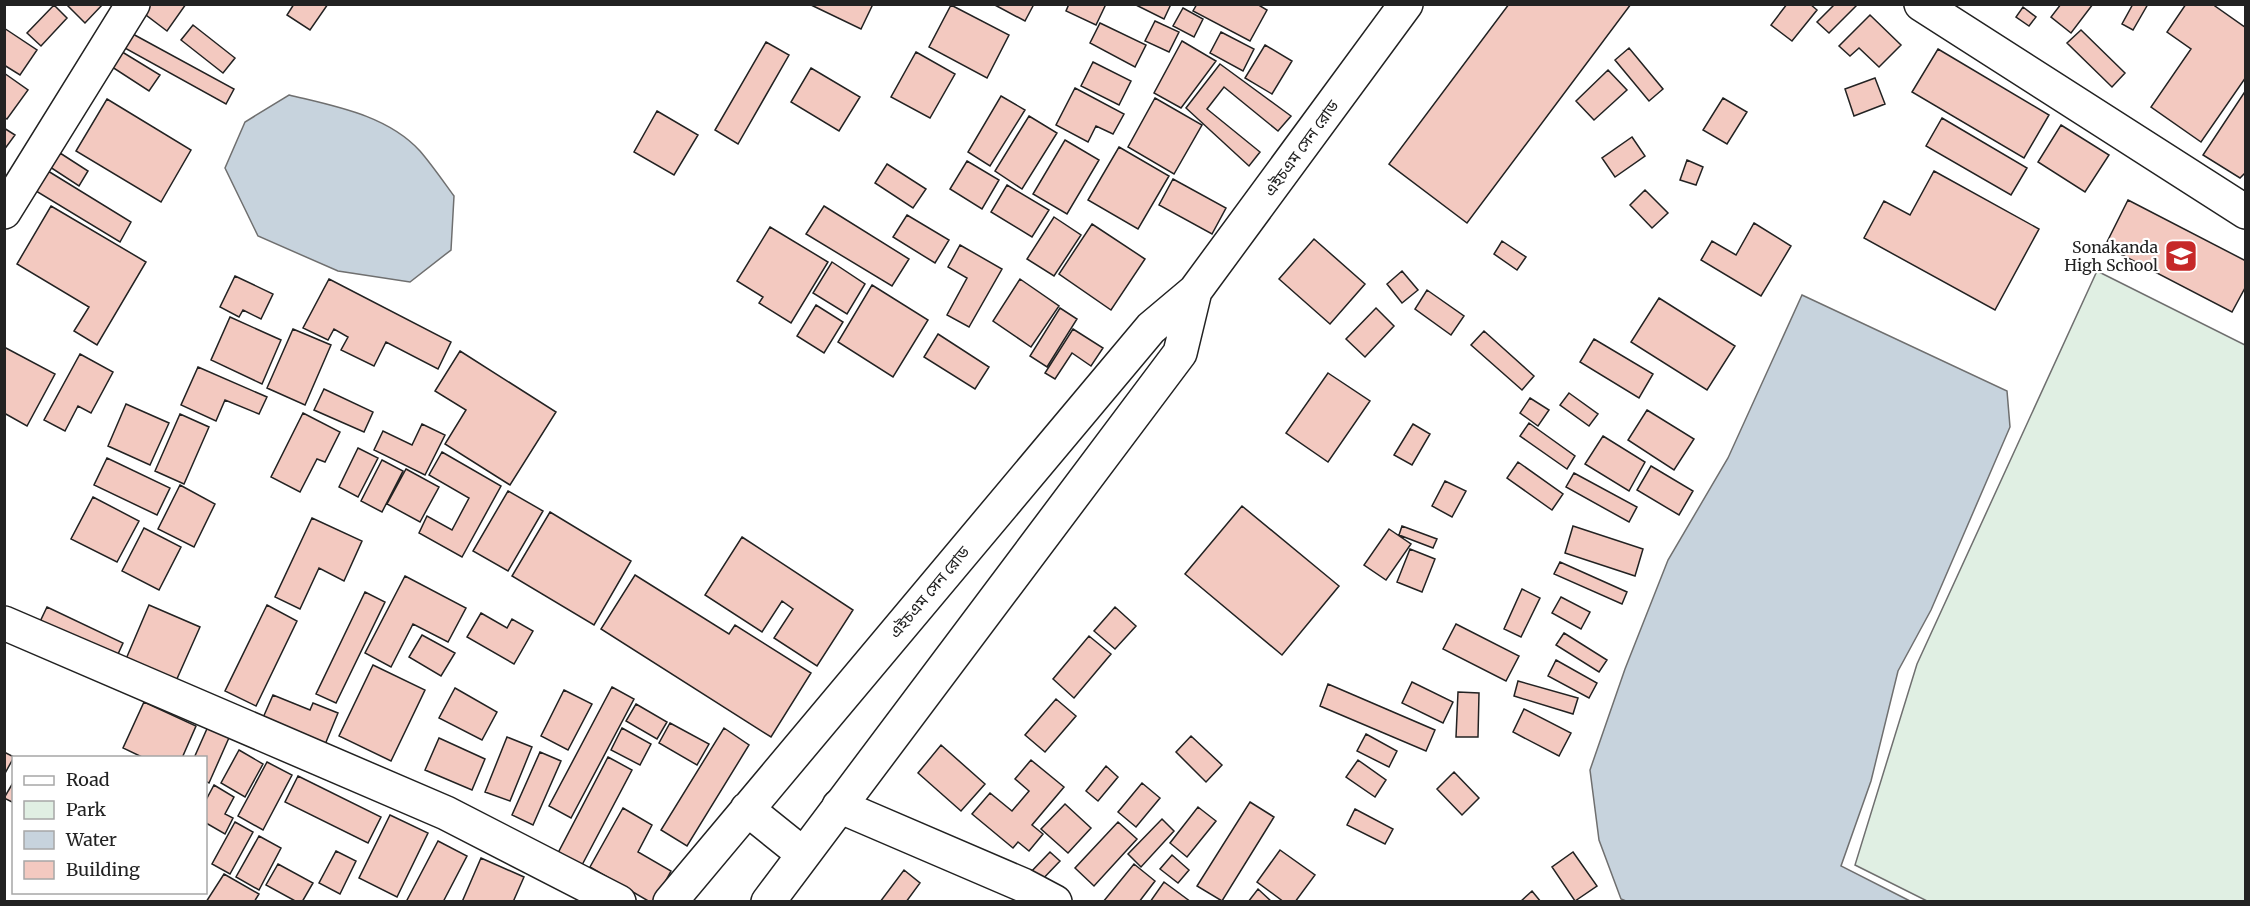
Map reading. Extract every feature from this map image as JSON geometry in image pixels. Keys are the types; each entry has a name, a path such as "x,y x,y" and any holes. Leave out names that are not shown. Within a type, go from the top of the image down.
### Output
{"main road":[{"path":"4,212 133,4"},
{"name":"এইচএম সেন রোড","path":"670,902 1151,328 1195,291 1406,4"},
{"path":"1921,4 2246,212"},
{"name":"এইচএম সেন রোড","path":"774,896 802,854 1180,353 1195,291"},
{"path":"4,623 446,813 619,902"},
{"path":"839,806 1023,885 1055,902"},
{"path":"747,809 802,854"}],"green space":[{"path":"2097,271 2245,345 2245,901 1927,901 1855,865 1917,664"}],"water":[{"path":"289,95 342,108 376,120 407,139 420,151 454,196 451,250 410,282 338,271 258,236 225,168 245,122"},
{"path":"1802,295 2007,391 2010,427 1931,610 1898,671 1871,781 1841,866 1910,901 1626,901 1621,899 1599,840 1590,770 1625,669 1668,560 1728,458"}],"building":[{"path":"66,4 103,4 85,23"},
{"path":"147,4 186,4 167,31 142,12"},
{"path":"294,4 328,4 310,30 287,15"},
{"path":"809,4 873,4 861,29"},
{"path":"993,4 1034,4 1025,21"},
{"path":"1069,4 1106,4 1096,25 1066,11"},
{"path":"1134,4 1171,4 1164,19"},
{"path":"1197,4 1257,4 1267,10 1250,41 1193,11"},
{"path":"1509,4 1631,4 1467,223 1389,164"},
{"path":"1787,4 1810,4 1817,10 1792,41 1771,25"},
{"path":"1835,4 1858,4 1829,33 1817,22"},
{"path":"2061,4 2093,4 2071,33 2051,17"},
{"path":"2133,4 2148,4 2133,30 2122,24"},
{"path":"2186,4 2212,4 2246,28 2246,77 2201,142 2151,107 2191,49 2167,32"},
{"path":"54,5 67,18 41,46 27,33"},
{"path":"951,5 1009,35 987,78 929,47"},
{"path":"2023,7 2036,17 2029,26 2016,17"},
{"path":"1183,8 1203,19 1194,37 1173,26"},
{"path":"1870,15 1901,45 1879,67 1859,48 1850,56 1839,46"},
{"path":"1155,21 1179,32 1169,52 1145,41"},
{"path":"1100,23 1146,45 1135,67 1090,43"},
{"path":"193,25 235,58 223,73 181,40"},
{"path":"4,28 37,50 20,75 4,65"},
{"path":"2081,30 2125,73 2112,87 2067,43"},
{"path":"1221,32 1254,49 1243,71 1210,53"},
{"path":"131,33 234,89 226,104 123,47"},
{"path":"1182,41 1216,61 1181,108 1154,93"},
{"path":"766,42 789,55 738,144 715,130"},
{"path":"1265,45 1292,61 1272,94 1245,78"},
{"path":"1629,48 1663,89 1649,101 1615,60"},
{"path":"1938,49 2049,115 2024,158 1912,92"},
{"path":"119,50 160,75 149,91 109,65"},
{"path":"916,52 955,74 930,118 891,97"},
{"path":"1093,62 1131,81 1119,105 1081,86"},
{"path":"1220,64 1291,116 1278,131 1224,87 1207,109 1260,152 1249,166 1186,108"},
{"path":"811,68 860,97 839,131 791,102"},
{"path":"1608,70 1627,90 1594,120 1576,101"},
{"path":"4,73 28,90 7,119 4,117"},
{"path":"1875,78 1885,104 1854,116 1845,89"},
{"path":"1075,88 1124,114 1113,134 1096,126 1088,142 1056,125"},
{"path":"2246,90 2246,172 2240,178 2203,155"},
{"path":"1001,96 1025,110 990,166 968,152"},
{"path":"1155,98 1202,125 1174,174 1128,147"},
{"path":"1723,98 1747,112 1727,144 1703,130"},
{"path":"107,99 191,150 161,202 76,151"},
{"path":"657,111 698,135 674,175 634,152"},
{"path":"1029,116 1057,133 1022,189 995,171"},
{"path":"1942,118 2027,168 2011,195 1926,146"},
{"path":"2061,125 2109,155 2085,192 2038,162"},
{"path":"4,128 15,135 4,150"},
{"path":"1632,137 1645,156 1615,177 1602,158"},
{"path":"1065,140 1099,160 1067,214 1033,194"},
{"path":"1119,147 1169,176 1138,229 1088,200"},
{"path":"60,153 88,171 79,186 50,167"},
{"path":"1687,160 1703,167 1696,185 1680,180"},
{"path":"967,161 999,180 982,209 950,189"},
{"path":"887,164 926,189 913,208 875,183"},
{"path":"48,171 131,222 120,242 36,191"},
{"path":"1934,171 2039,229 1995,310 1864,238 1884,201 1910,215"},
{"path":"1173,179 1226,208 1212,234 1159,205"},
{"path":"1007,185 1049,210 1032,237 991,212"},
{"path":"1645,190 1668,213 1652,228 1630,205"},
{"path":"2128,200 2246,261 2246,286 2232,312 2105,246"},
{"path":"51,206 146,262 97,345 74,331 89,307 17,264"},
{"path":"824,206 909,259 892,286 806,234"},
{"path":"907,215 949,240 935,263 893,237"},
{"path":"1054,217 1081,235 1054,276 1027,259"},
{"path":"1754,223 1791,246 1761,296 1701,260 1712,241 1736,255"},
{"path":"1092,224 1145,259 1111,310 1059,274"},
{"path":"770,227 828,262 791,323 759,303 763,297 737,281"},
{"path":"1314,239 1365,284 1330,324 1279,279"},
{"path":"1502,241 1526,257 1517,270 1494,254"},
{"path":"960,245 1002,269 969,327 947,315 967,278 948,267"},
{"path":"832,262 865,284 847,314 813,293"},
{"path":"1402,271 1418,290 1402,303 1387,284"},
{"path":"235,276 273,294 261,319 243,310 239,317 220,307"},
{"path":"329,279 451,342 438,369 386,342 374,366 341,350 348,337 334,329 328,340 303,328"},
{"path":"1020,279 1059,306 1031,347 993,321"},
{"path":"872,285 928,320 893,377 838,342"},
{"path":"1427,290 1464,316 1451,335 1415,309"},
{"path":"1659,298 1735,346 1707,390 1631,342"},
{"path":"816,305 843,322 824,353 797,336"},
{"path":"1060,308 1077,319 1047,367 1030,356"},
{"path":"1376,308 1394,326 1365,357 1346,339"},
{"path":"230,317 281,340 262,384 211,360"},
{"path":"293,329 331,345 305,405 267,388"},
{"path":"1073,329 1103,348 1091,366 1072,353 1055,379 1045,373"},
{"path":"1484,331 1534,376 1522,390 1471,345"},
{"path":"938,334 989,367 975,389 924,357"},
{"path":"1594,339 1653,374 1639,398 1580,362"},
{"path":"4,347 55,374 27,426 4,413"},
{"path":"460,351 556,412 510,485 445,444 466,410 435,391"},
{"path":"80,354 113,372 91,413 78,406 65,431 44,420"},
{"path":"198,367 267,397 259,414 225,400 216,421 181,405"},
{"path":"1328,373 1370,401 1328,462 1286,433"},
{"path":"324,389 373,412 364,432 314,410"},
{"path":"1569,393 1598,414 1589,426 1560,405"},
{"path":"1530,398 1549,410 1538,426 1520,413"},
{"path":"126,404 169,423 150,465 108,446"},
{"path":"1647,410 1694,439 1674,470 1628,440"},
{"path":"303,413 340,432 325,462 317,459 300,492 271,477"},
{"path":"180,414 209,427 184,484 155,471"},
{"path":"1529,423 1575,456 1567,469 1520,436"},
{"path":"422,424 445,435 425,475 374,450 383,431 412,445"},
{"path":"1413,424 1430,434 1412,465 1394,455"},
{"path":"1603,436 1645,462 1629,491 1585,464"},
{"path":"358,448 378,458 358,497 339,487"},
{"path":"442,452 501,486 462,557 419,533 427,516 452,530 469,498 429,475"},
{"path":"107,458 170,488 157,515 94,485"},
{"path":"382,460 403,471 382,512 361,501"},
{"path":"1518,462 1563,494 1552,510 1507,478"},
{"path":"1651,466 1693,491 1679,515 1637,490"},
{"path":"406,469 439,487 420,522 387,504"},
{"path":"1574,473 1637,507 1629,522 1566,487"},
{"path":"1445,481 1466,491 1452,517 1432,506"},
{"path":"180,485 215,504 194,547 158,529"},
{"path":"508,491 543,511 508,571 473,551"},
{"path":"93,497 139,521 117,562 71,539"},
{"path":"1242,506 1339,586 1282,655 1185,574"},
{"path":"550,512 631,561 594,625 512,576"},
{"path":"312,518 362,541 344,581 319,568 300,609 275,597"},
{"path":"1402,526 1437,539 1433,548 1399,535"},
{"path":"1573,526 1643,549 1635,576 1565,553"},
{"path":"144,528 181,547 159,590 122,571"},
{"path":"1389,529 1411,544 1386,580 1364,565"},
{"path":"742,537 853,610 817,666 774,638 793,609 782,601 762,632 705,595"},
{"path":"1410,549 1435,559 1422,592 1397,582"},
{"path":"1560,562 1627,592 1622,604 1554,574"},
{"path":"635,575 729,634 735,625 811,673 771,737 601,629"},
{"path":"405,576 466,608 448,642 413,624 391,667 365,653"},
{"path":"1522,589 1540,598 1521,637 1504,629"},
{"path":"365,592 385,602 336,703 316,694"},
{"path":"1561,597 1590,612 1581,629 1552,613"},
{"path":"149,605 200,627 176,681 126,659"},
{"path":"267,605 297,621 256,706 225,691"},
{"path":"47,607 123,643 113,665 37,628"},
{"path":"1115,607 1136,626 1115,649 1094,631"},
{"path":"481,613 507,628 512,619 533,631 514,664 467,637"},
{"path":"1456,624 1519,656 1506,681 1443,649"},
{"path":"1564,633 1607,660 1599,672 1556,645"},
{"path":"422,635 455,653 441,676 409,657"},
{"path":"1089,636 1111,654 1074,698 1053,679"},
{"path":"1556,660 1597,683 1589,698 1548,676"},
{"path":"373,665 425,690 391,761 339,736"},
{"path":"1518,681 1578,698 1573,714 1514,696"},
{"path":"1412,682 1453,702 1443,723 1402,703"},
{"path":"1328,684 1435,730 1426,751 1320,706"},
{"path":"612,687 634,699 571,818 549,806"},
{"path":"455,688 497,712 482,740 439,718"},
{"path":"564,690 592,704 568,750 541,736"},
{"path":"1458,692 1479,693 1478,737 1456,737"},
{"path":"273,695 310,710 313,703 338,713 324,747 262,720"},
{"path":"1056,699 1076,716 1045,752 1025,735"},
{"path":"144,702 196,726 183,756 140,756 123,748"},
{"path":"636,704 667,722 657,739 626,721"},
{"path":"1524,709 1571,733 1559,756 1513,732"},
{"path":"210,722 232,731 209,783 207,782 207,756 195,756"},
{"path":"670,723 709,744 697,765 659,743"},
{"path":"622,728 651,744 640,765 611,750"},
{"path":"724,728 749,745 687,846 661,830"},
{"path":"1366,734 1397,751 1389,767 1357,751"},
{"path":"1191,736 1222,765 1206,782 1176,752"},
{"path":"507,737 532,747 510,801 485,792"},
{"path":"439,738 485,759 472,790 425,770"},
{"path":"941,745 985,784 961,811 918,773"},
{"path":"239,750 263,764 245,797 221,783"},
{"path":"4,752 12,756 12,761 4,775"},
{"path":"540,752 561,761 533,825 512,815"},
{"path":"608,757 632,770 582,865 558,853"},
{"path":"1031,760 1064,787 1032,825 1043,834 1029,851 1018,842 1013,848 972,814 990,793 1012,811 1029,791 1015,779"},
{"path":"1358,760 1386,780 1375,797 1346,777"},
{"path":"267,762 292,775 263,830 238,816"},
{"path":"1106,766 1118,777 1098,801 1086,791"},
{"path":"1454,772 1479,798 1462,815 1437,789"},
{"path":"298,776 381,817 368,843 285,802"},
{"path":"1142,783 1160,798 1136,827 1118,812"},
{"path":"12,784 12,802 4,798"},
{"path":"214,785 234,797 225,814 233,818 225,834 207,824 207,798"},
{"path":"1250,802 1274,817 1222,901 1197,886"},
{"path":"1065,804 1091,828 1068,853 1041,829"},
{"path":"1198,807 1216,821 1187,857 1170,843"},
{"path":"623,808 652,825 638,852 671,871 654,902 650,902 590,867"},
{"path":"1355,809 1393,829 1385,844 1347,825"},
{"path":"390,815 428,833 397,897 359,878"},
{"path":"1162,819 1174,831 1141,867 1128,854"},
{"path":"235,822 253,832 230,874 212,864"},
{"path":"1118,822 1137,839 1094,886 1075,868"},
{"path":"259,836 281,848 259,890 236,877"},
{"path":"438,841 467,856 443,902 406,902"},
{"path":"1280,850 1315,875 1295,902 1284,902 1257,882"},
{"path":"336,851 356,861 340,894 319,883"},
{"path":"1050,852 1060,861 1038,884 1028,875"},
{"path":"1573,852 1597,886 1575,901 1552,867"},
{"path":"1172,855 1189,870 1178,883 1160,869"},
{"path":"481,858 524,877 513,902 462,902"},
{"path":"278,864 313,883 302,902 297,902 266,885"},
{"path":"1134,864 1155,881 1139,902 1103,902"},
{"path":"904,870 920,883 906,902 880,902"},
{"path":"224,874 259,894 254,902 206,902"},
{"path":"1164,882 1191,902 1150,902"},
{"path":"1258,889 1272,902 1248,902"},
{"path":"1532,891 1541,902 1520,902"}],"place":[{"name":"Sonakanda High School","path":"2181,256"}]}
